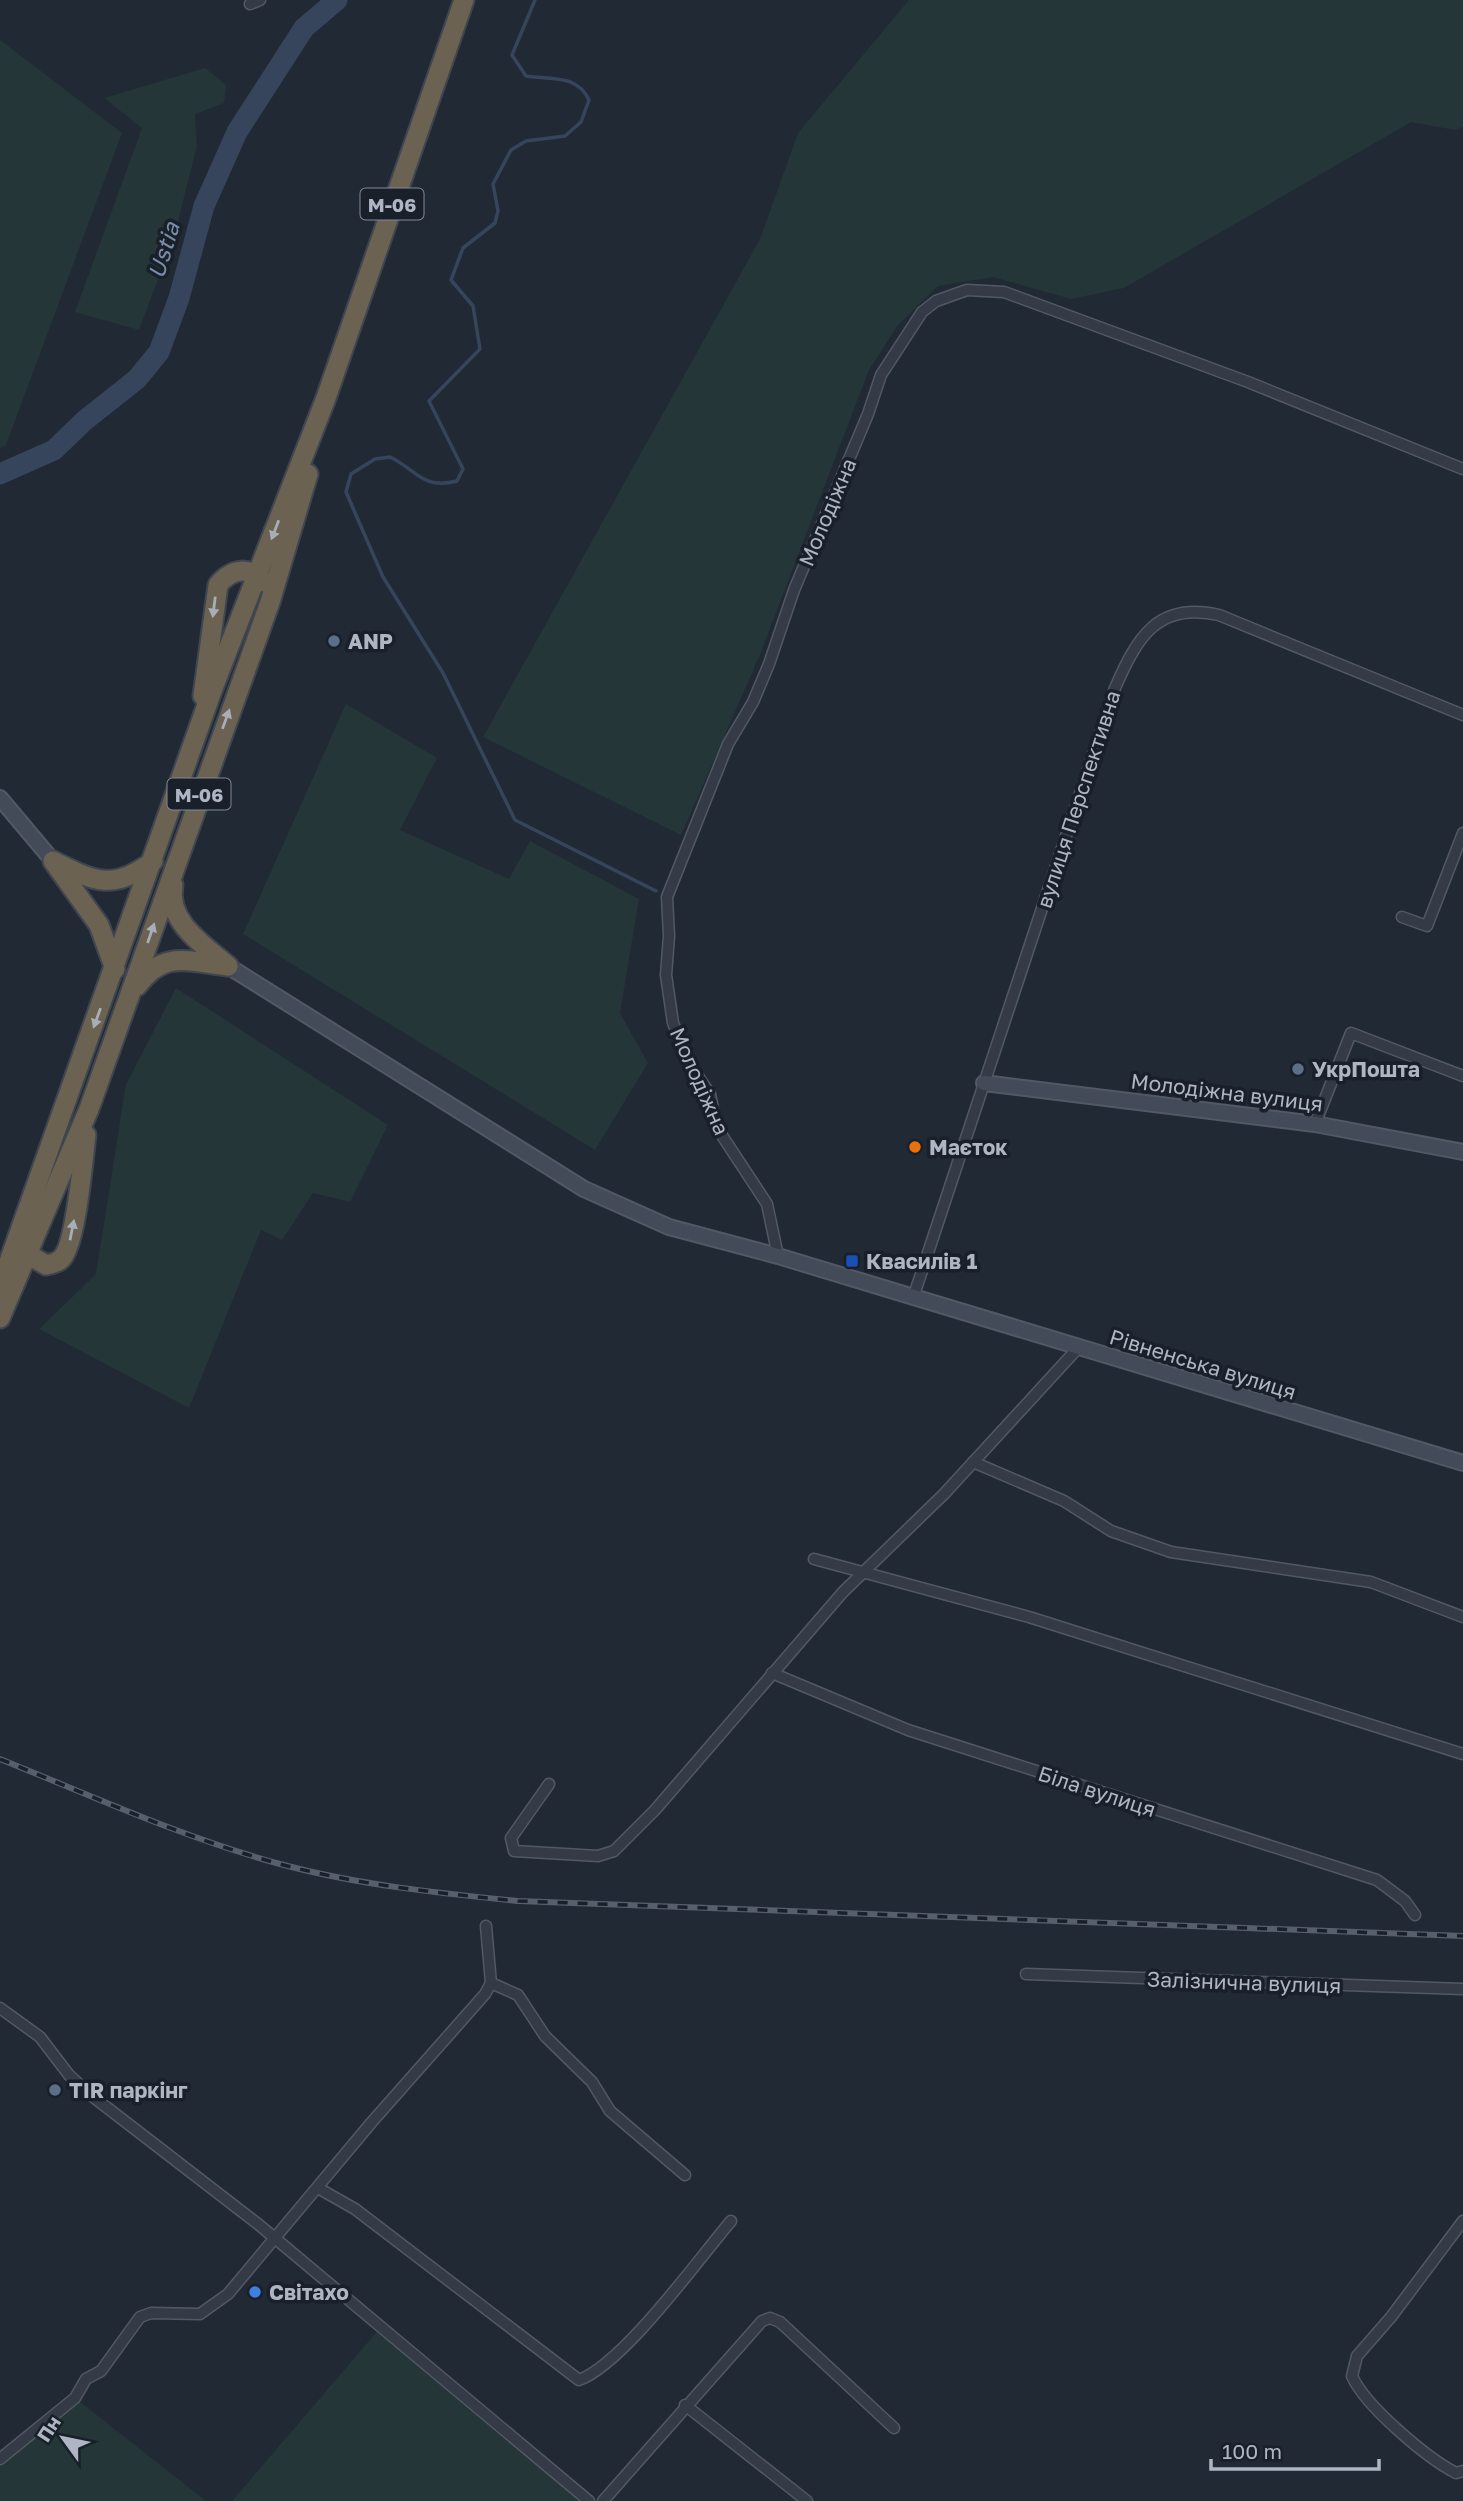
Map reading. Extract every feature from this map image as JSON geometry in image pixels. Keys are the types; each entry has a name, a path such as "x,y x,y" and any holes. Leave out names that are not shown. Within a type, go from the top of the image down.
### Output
{"highway":[{"name":"М-06","path":"0,1287 199,729 326,398 462,6"},
{"name":"М-06","path":"0,1318 89,1109 273,591 304,488 326,398"},
{"path":"199,729 216,590 226,576 242,569 257,575 273,591"},
{"path":"179,851 171,895 173,908 193,936 228,966"},
{"path":"52,861 107,882 130,877 153,861"},
{"path":"52,861 99,925 115,969"},
{"path":"128,998 148,971 161,962 181,960 228,966"},
{"path":"24,1221 29,1255 46,1265 61,1259 72,1234 89,1109"}],"main road":[{"path":"0,798 52,861"},
{"name":"Рівненська вулиця","path":"228,966 584,1189 669,1227 778,1256 1463,1463"},
{"name":"Молодіжна вулиця","path":"984,1083 1315,1124 1463,1152"}],"street":[{"name":"Молодіжна","path":"778,1256 767,1204 718,1128 710,1094 692,1067 673,1023 666,975 669,936 667,897 729,744 753,702 769,664 794,590 868,414 881,375 922,312 949,294 967,290 1004,292 1248,382 1463,469"},
{"name":"вулиця Перспективна","path":"913,1298 1115,688 1128,658 1146,630 1173,614 1196,610 1219,615 1463,715"},
{"path":"1402,917 1427,926 1463,833"},
{"path":"1315,1124 1351,1033 1463,1076"},
{"path":"549,1784 512,1838 514,1851 598,1856 614,1851 655,1810 772,1672 863,1572 974,1462 1079,1348"},
{"path":"974,1462 1065,1502 1111,1531 1171,1552 1371,1582 1463,1617"},
{"path":"814,1559 1029,1617 1463,1754"},
{"name":"Біла вулиця","path":"772,1672 908,1730 1377,1880 1405,1901 1415,1915"},
{"path":"0,2459 75,2398 86,2379 101,2371 141,2317 150,2313 200,2314 228,2294 485,1994 491,1983 486,1926"},
{"name":"Залізнична вулиця","path":"1026,1974 1463,1989"},
{"path":"491,1983 518,1995 545,2036 592,2082 610,2111 685,2175"},
{"path":"0,2008 40,2037 69,2076 92,2096 277,2240 589,2501"},
{"path":"318,2188 355,2209 579,2381 596,2374 627,2344 731,2221"},
{"path":"1462,2475 1440,2465 1394,2426 1352,2376 1357,2356 1391,2318 1463,2221"},
{"path":"603,2501 685,2405 762,2321 770,2318 780,2322 894,2428"},
{"path":"685,2405 807,2501"}],"shaded area":[{"path":"909,0 1463,0 1463,127 1455,130 1411,122 1124,288 1071,299 993,277 938,286 898,325 869,370 759,657 681,835 483,737 760,239 798,133"},
{"path":"0,40 122,133 6,445 0,448"},
{"path":"205,68 226,85 224,103 195,114 197,146 174,237 139,330 75,312 142,128 104,98"},
{"path":"346,704 437,758 400,830 509,879 530,841 639,899 620,1013 648,1063 595,1150 243,934"},
{"path":"176,988 388,1125 350,1202 313,1193 282,1240 261,1230 189,1408 39,1329 96,1274 126,1084"},
{"path":"381,2327 589,2501 232,2501"},
{"path":"75,2398 206,2501 0,2501 0,2459"}],"waterway":[{"name":"Ustia","path":"0,474 54,450 84,421 137,379 159,352 179,298 204,206 237,132 304,28 337,0"},
{"path":"535,0 512,55 526,76 571,82 578,86 589,100 581,122 565,136 526,141 511,150 493,184 498,211 495,223 463,248 451,280 473,306 480,349 429,401 463,469 457,481 436,483 428,481 390,457 375,459 351,474 346,492 383,577 443,673 515,820 656,891"}],"railway":[{"path":"0,1759 138,1816 244,1854 339,1878 428,1891 518,1901 1463,1936"}],"place":[{"name":"ANP","path":"334,641"},
{"name":"УкрПошта","path":"1298,1069"},
{"name":"Маєток","path":"915,1147"},
{"name":"Квасилів 1","path":"852,1261"},
{"name":"TIR паркінг","path":"55,2090"},
{"name":"Світахо","path":"255,2292"}]}
